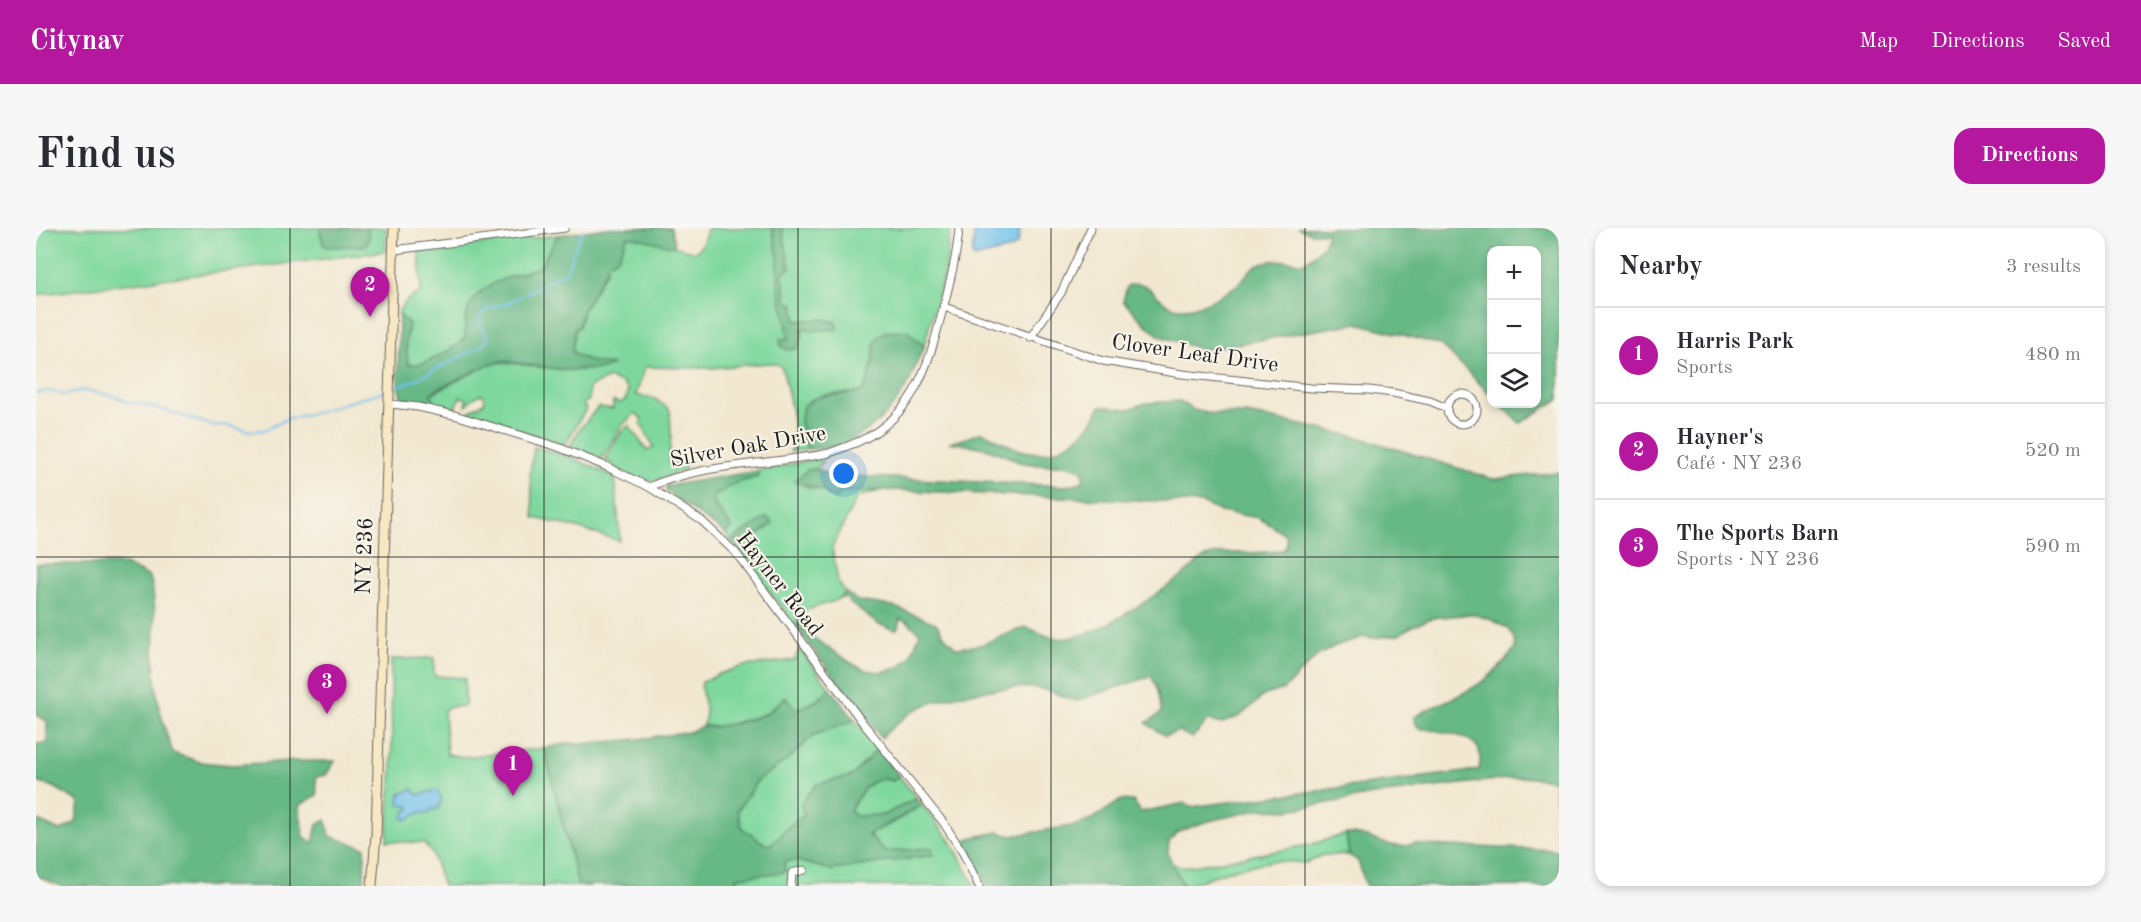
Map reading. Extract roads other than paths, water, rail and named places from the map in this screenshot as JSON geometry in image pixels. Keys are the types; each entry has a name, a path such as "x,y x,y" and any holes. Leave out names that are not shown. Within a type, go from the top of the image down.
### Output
{"main road":[{"name":"NY 236","path":"372,886 376,834 390,404 393,228"}],"street":[{"path":"394,250 565,228"},
{"name":"Silver Oak Drive","path":"649,487 686,473 825,454 857,443 880,431 896,416 918,386 930,359 958,244 959,228"},
{"path":"1030,338 1061,293 1091,228"},
{"name":"Clover Leaf Drive","path":"944,307 1103,361 1182,374 1269,384 1393,393 1430,401 1447,408"},
{"name":"Clover Leaf Drive","path":"1461,393 1472,396 1478,410 1476,417 1470,422 1460,424 1450,418 1447,408 1451,398 1461,393"},
{"name":"Hayner Road","path":"390,404 418,407 458,416 550,444 601,464 649,487 702,521 736,554 863,723 943,822 963,853 979,886"},
{"path":"791,884 792,873 804,870"}],"water":[{"path":"975,228 1020,228 1018,243 1011,249 974,258 972,255"},
{"path":"413,789 418,795 437,790 442,799 438,809 431,810 429,814 422,812 405,820 404,813 410,807 399,804 400,794"}],"waterway":[{"path":"396,387 415,380 481,346 488,340 479,322 480,316 489,308 506,304 566,272 584,230"},
{"path":"36,393 49,391 65,395 83,390 118,397 129,403 140,403 215,426 226,425 250,431 265,430 289,418 310,414 384,391"}],"place":[{"name":"Hayner's","path":"370,317"},
{"name":"The Sports Barn","path":"327,714"},
{"name":"Harris Park","path":"513,796"}]}
